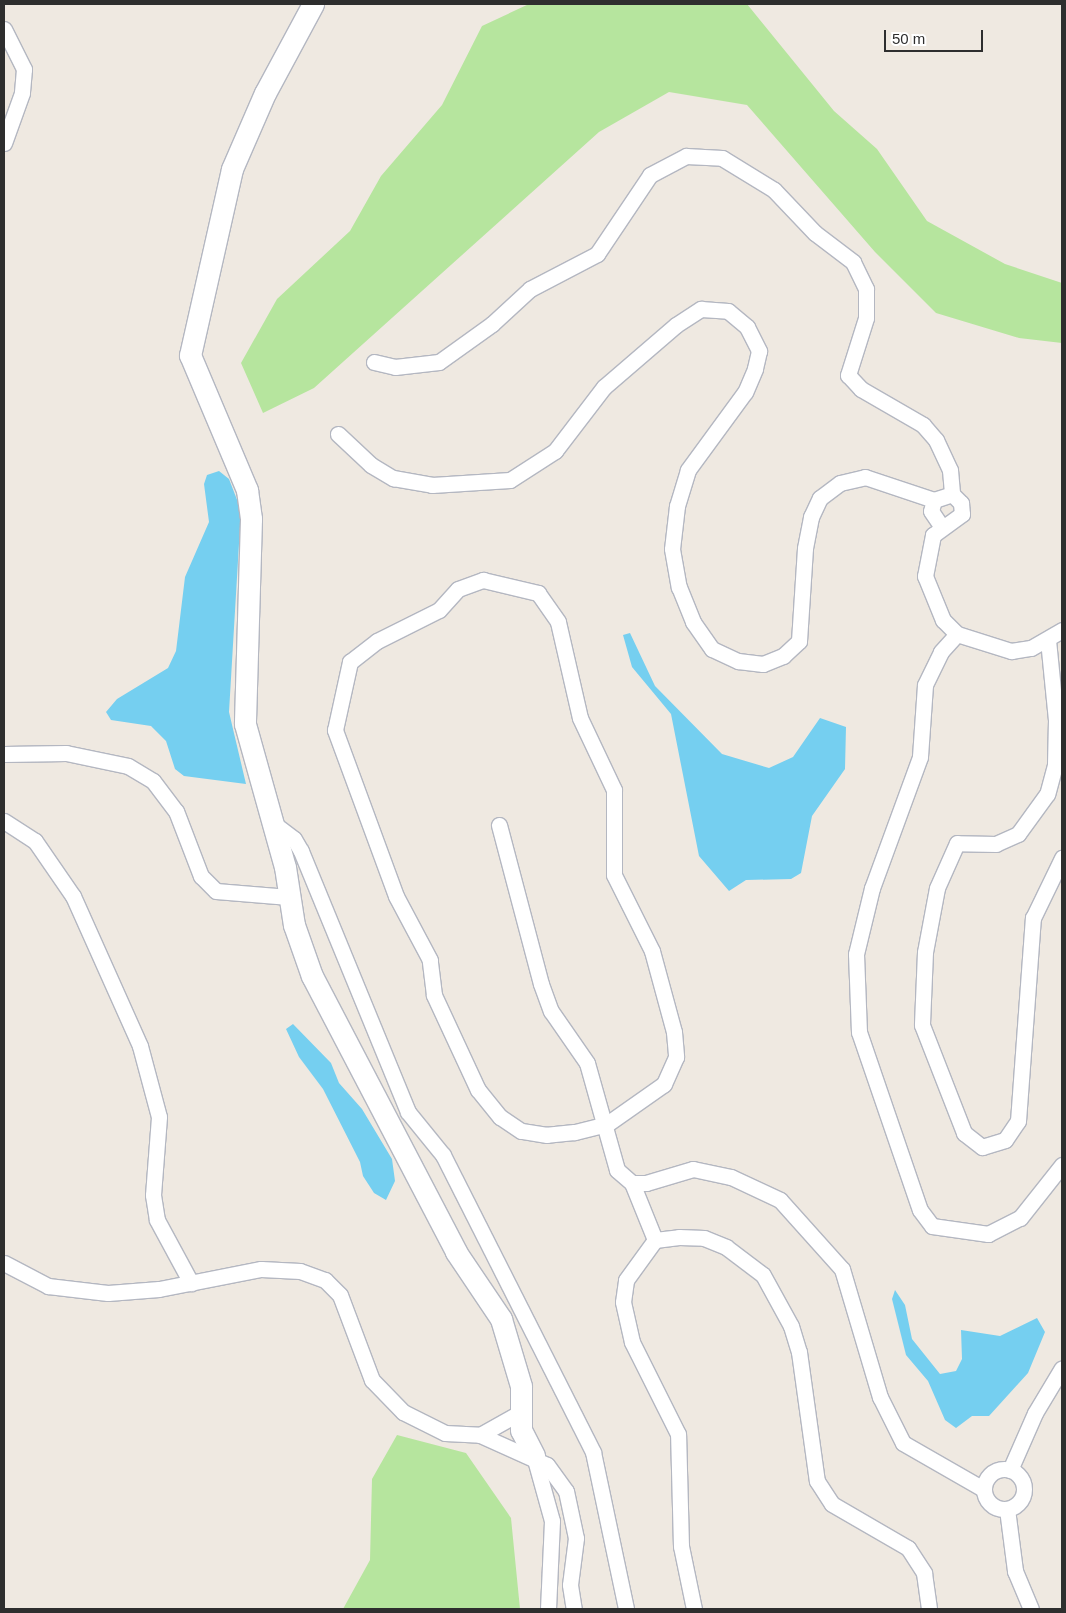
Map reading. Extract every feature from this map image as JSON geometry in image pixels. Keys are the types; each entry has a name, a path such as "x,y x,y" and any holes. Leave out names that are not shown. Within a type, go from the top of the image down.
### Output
{"street":[{"path":"313,4 265,93 232,169 190,355 247,490 251,519 242,704 272,823 294,925 312,976 456,1252 501,1319 521,1386 521,1430 534,1456 552,1521 548,1609"},
{"path":"4,29 24,69 22,93 4,143"},
{"path":"374,362 395,367 439,362 492,324 530,289 597,254 650,175 686,156 722,158 774,190 814,233 853,262 866,289 866,318 848,375 861,389 923,426 936,440 950,470 952,494 961,503 962,514 953,524 941,526 933,534 925,576 943,620 957,634 1011,651 1048,640 1062,630"},
{"path":"338,434 370,465 393,478 432,485 510,480 555,451 604,387 676,325 701,309 728,311 747,327 759,351 755,369 745,392 688,470 677,506 672,549 679,587 693,622 712,649 738,661 763,664 783,656 799,641 805,548 820,498 840,483 864,477 934,500 952,494"},
{"path":"934,500 931,511 941,526"},
{"path":"483,580 538,593 558,622 580,718 614,790 614,875 652,951 674,1032 676,1057 664,1084 607,1124 547,1135 521,1131 500,1117 478,1090 434,995 430,960 396,896 335,730 350,662 377,641 439,610 458,589 483,580"},
{"path":"957,634 941,652 926,685 920,757 872,888 858,944 855,990 859,1032 920,1210 932,1226 988,1234 1020,1218 1062,1165"},
{"path":"1048,640 1056,720 1055,765 1047,794 1018,834 996,844 957,842 937,888 925,952 922,1025 964,1133 982,1147 1005,1140 1018,1120 1033,918 1062,858"},
{"path":"4,754 66,752 128,766 153,781 176,811 202,876 216,890 289,897"},
{"path":"4,821 35,841 73,896 140,1046 159,1118 153,1195 157,1220 191,1283"},
{"path":"272,823 294,839 301,851 408,1112 443,1155 593,1452 626,1609"},
{"path":"499,825 540,984 551,1011 587,1062 607,1124 617,1170 632,1183 655,1240"},
{"path":"632,1183 693,1169 731,1177 780,1200 842,1269 880,1397 903,1443 983,1490 988,1502 1007,1509 1018,1504 1024,1492 1022,1479 1010,1470 993,1471 983,1490"},
{"path":"655,1240 704,1238 745,1258 763,1275 791,1326 799,1352 817,1481 832,1504 908,1548 924,1573 930,1609"},
{"path":"655,1240 626,1280 624,1310 632,1342 678,1434 681,1546 694,1609"},
{"path":"4,1263 48,1286 68,1290 108,1293 191,1283 261,1268 300,1271 325,1280 340,1295 380,1394 403,1412 445,1433 480,1435 534,1456 548,1465 566,1491 574,1518 570,1585 574,1609"},
{"path":"1010,1470 1035,1413 1062,1368"},
{"path":"480,1435 500,1428 521,1412"},
{"path":"1007,1509 1015,1571 1031,1609"}],"green space":[{"path":"529,4 747,4 834,111 877,149 927,221 1005,264 1062,283 1062,343 1019,338 936,313 875,252 747,105 669,92 599,132 314,388 263,413 241,363 277,299 350,231 381,176 442,105 482,26"},
{"path":"397,1435 466,1453 511,1518 520,1609 343,1609 370,1560 372,1479"}],"water":[{"path":"219,471 229,479 241,510 229,712 246,784 184,776 175,769 166,741 151,726 111,720 106,712 117,699 168,668 176,651 185,577 209,522 204,484 207,475"},
{"path":"630,633 655,686 722,754 769,768 793,757 820,718 846,727 845,769 812,816 801,873 791,879 746,880 729,891 699,856 671,714 632,667 623,635"},
{"path":"293,1024 331,1063 339,1083 362,1109 392,1159 395,1181 386,1200 374,1193 363,1176 360,1162 323,1089 299,1057 286,1029"},
{"path":"895,1290 905,1305 912,1339 940,1374 956,1371 962,1359 961,1330 1000,1336 1037,1318 1045,1332 1028,1373 989,1416 972,1416 956,1428 945,1420 928,1381 906,1355 892,1299"}]}
